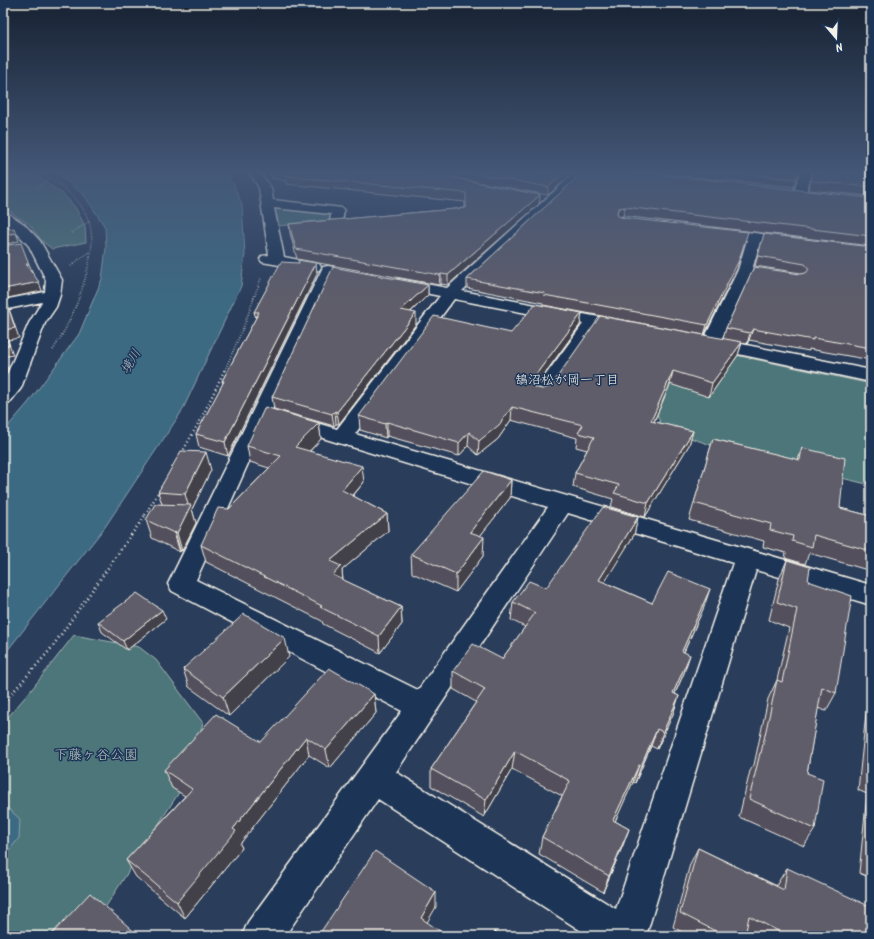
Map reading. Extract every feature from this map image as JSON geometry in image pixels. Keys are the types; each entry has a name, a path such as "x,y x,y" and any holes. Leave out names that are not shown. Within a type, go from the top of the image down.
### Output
{"street":[{"path":"268,215 272,260 335,271 261,413 181,584 423,708"},
{"path":"336,223 337,215"},
{"path":"342,437 450,294 506,241 530,215"},
{"path":"3,216 19,227 28,245 54,280 48,308 37,322 10,388 3,398"},
{"path":"708,231 801,243"},
{"path":"755,237 752,271 704,342 871,376"},
{"path":"388,282 637,329"},
{"path":"3,305 52,295"},
{"path":"541,395 593,321"},
{"path":"261,413 871,595"},
{"path":"262,936 423,708 563,503"},
{"path":"374,777 625,936 747,558"}],"path":[{"path":"71,233 90,222"},
{"path":"180,456 200,423 243,329 272,260"},
{"path":"3,704 50,650 140,523 168,476"}],"green space":[{"path":"15,215 79,215 85,226 86,242 52,249 42,241 29,224"},
{"path":"273,215 331,215 333,222 275,226"},
{"path":"693,346 871,384 871,485 728,451 662,428 656,411"},
{"name":"下藤ヶ谷公園","path":"74,635 139,647 156,660 203,723 185,783 87,936 3,936 3,723 32,689"}],"water":[{"name":"境川","path":"97,215 243,215 245,254 241,286 182,411 105,527 3,656 3,432 28,403 79,334 102,279 106,248 105,227"},
{"path":"3,804 20,819 19,838 3,858"}],"building":[{"path":"391,215 517,215 448,275 440,275 296,249 289,224"},
{"path":"537,215 618,215 624,218 748,232 739,260 707,325 544,295 545,293 467,279"},
{"path":"691,215 871,215 871,236"},
{"path":"3,222 9,229 14,228 16,233 3,235"},
{"path":"764,234 871,247 871,348 813,338 813,340 753,329 750,333 726,328 754,267 800,274 806,273 809,269 805,264 758,256"},
{"path":"21,243 29,264 26,264 39,282 3,289 3,246"},
{"path":"298,260 316,263 225,442 196,434 224,381 222,381 259,312 254,312 281,262 299,263"},
{"path":"333,267 428,285 401,310 416,313 337,412 335,411 332,414 272,397"},
{"path":"6,300 15,328 4,330 9,345 3,346 3,301"},
{"path":"535,304 582,313 531,381 534,387 542,389 551,386 600,316 742,342 712,383 673,371 651,421 693,431 648,503 614,493 619,485 575,473 594,437 578,433 583,425 512,407 499,425 479,441 469,432 459,443 387,422 385,424 359,416 434,316 511,333"},
{"path":"265,407 319,423 295,447 362,466 342,490 387,514 330,561 341,566 333,575 401,607 379,636 201,545 218,508 229,509 281,456 247,446"},
{"path":"713,439 800,460 802,448 845,458 840,508 871,516 871,551 814,535 812,547 792,541 793,536 770,530 771,524 694,503"},
{"path":"181,451 206,452 185,494 158,492"},
{"path":"484,471 511,480 470,532 484,537 456,574 411,554"},
{"path":"155,504 191,505 177,533 146,520"},
{"path":"603,507 638,517 599,580 652,603 668,572 710,589 682,651 690,655 673,693 679,696 663,732 657,729 641,766 639,765 613,820 629,829 609,876 542,837 570,781 515,751 486,800 431,769 485,689 453,671 473,644 502,659 535,613 513,602 529,581 546,588"},
{"path":"787,560 810,567 808,581 852,596 836,693 822,687 807,773 823,779 815,829 749,799 777,680 782,682 797,609 777,602"},
{"path":"137,593 162,610 123,641 98,622"},
{"path":"244,614 285,638 223,697 183,669"},
{"path":"329,668 374,694 326,750 306,737 233,829 236,831 177,902 126,860 192,789 164,770 216,714 261,742"},
{"path":"698,848 784,890 787,868 871,907 871,936 788,936 749,916 745,936 725,936 680,913"},
{"path":"375,851 436,892 421,918 447,936 318,936"},
{"path":"90,893 139,936 50,936"},
{"path":"495,931 503,936 493,936"}],"district":[{"name":"鵠沼松が岡一丁目","path":"567,379"}]}
